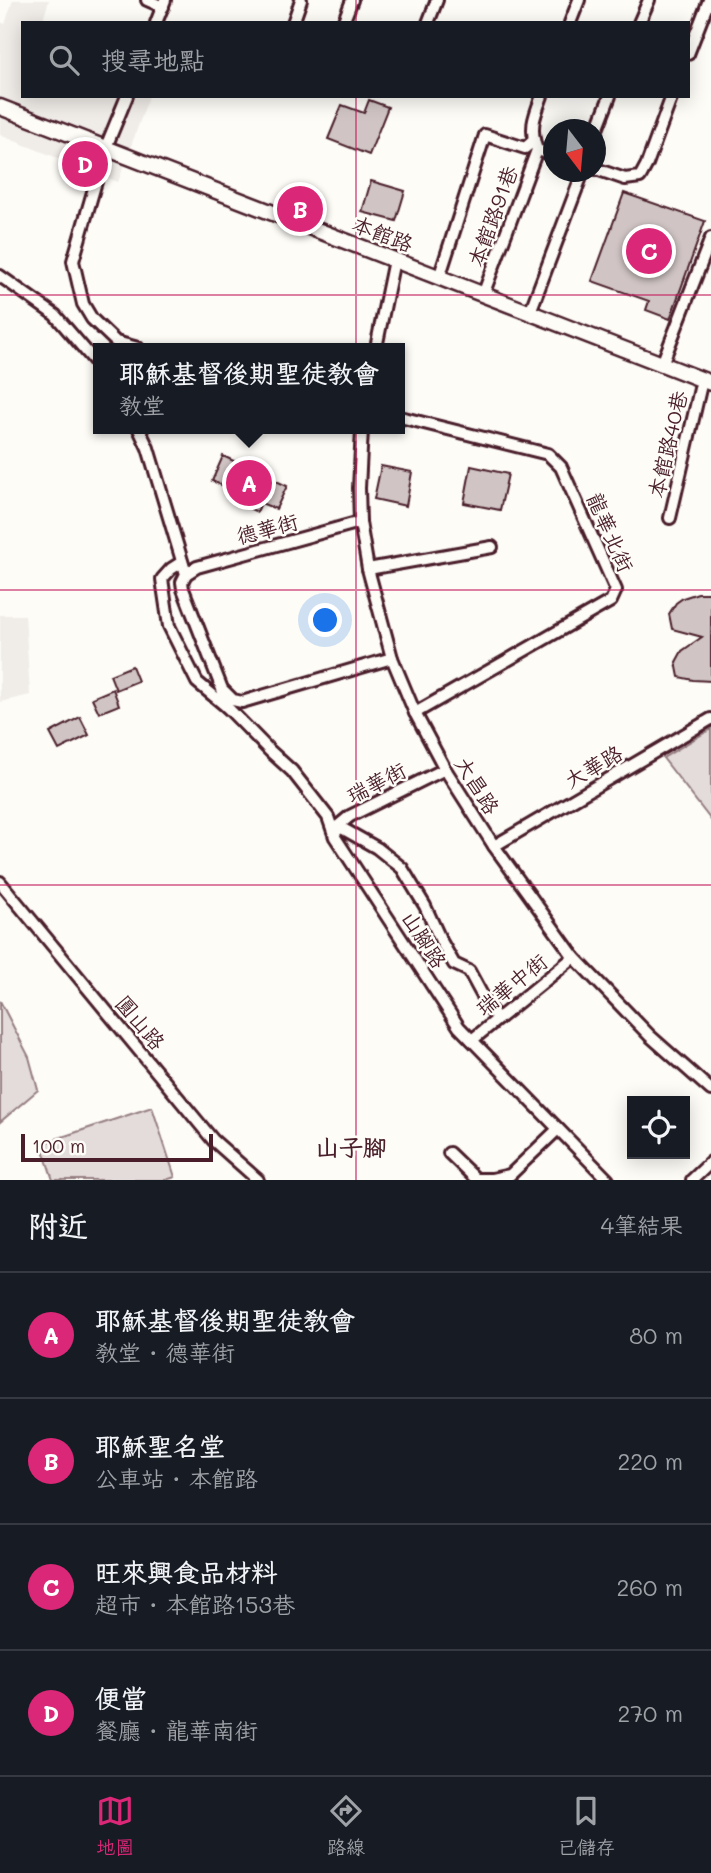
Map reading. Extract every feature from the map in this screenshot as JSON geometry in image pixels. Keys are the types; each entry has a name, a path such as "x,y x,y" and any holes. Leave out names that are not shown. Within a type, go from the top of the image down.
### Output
{"street":[{"path":"147,0 164,3 157,21"},
{"path":"294,21 301,0"},
{"path":"344,21 352,0"},
{"path":"429,21 437,0"},
{"path":"571,21 579,0"},
{"path":"640,21 649,0"},
{"path":"690,49 709,0"},
{"path":"120,343 92,319 83,304 73,261 106,147 126,98"},
{"name":"本館路91巷","path":"483,295 535,145 531,136 541,98"},
{"path":"601,119 609,98"},
{"path":"606,172 625,179 640,177 671,98"},
{"name":"本館路","path":"0,107 707,381"},
{"path":"439,278 485,135 525,148 535,145 543,149"},
{"path":"530,313 579,182"},
{"path":"662,364 711,238"},
{"path":"377,343 394,260"},
{"path":"0,275 55,315 93,358"},
{"name":"本館路40巷","path":"670,518 707,381"},
{"name":"龍華北街","path":"405,418 548,454 561,467 616,590 611,601 415,713"},
{"name":"山腳路","path":"141,434 186,574 183,589 227,707"},
{"name":"大昌路","path":"362,434 360,522 368,569 392,658 415,713 445,769 494,846 574,957 650,1036 711,1090"},
{"name":"德華街","path":"186,574 197,567 360,522"},
{"path":"368,569 492,547"},
{"name":"山腳路","path":"182,562 162,579 169,626 197,682 227,707 292,771 328,817 459,1027 608,1180"},
{"path":"222,689 233,701 243,702 392,658"},
{"name":"大華路","path":"494,846 711,719"},
{"name":"瑞華街","path":"336,832 350,816 445,769"},
{"path":"336,832 377,848 402,868 425,906 454,964 469,971 498,1019"},
{"name":"圓山路","path":"0,882 213,1140 258,1180"},
{"name":"瑞華中街","path":"472,1041 574,957"},
{"path":"449,1153 476,1179 513,1177 558,1129"},
{"path":"692,1180 711,1161"}],"shaded area":[{"path":"13,0 49,0 43,21 21,21 21,98 148,98 118,182 0,135 0,22 5,24"},
{"path":"0,615 25,615 30,695 0,702"},
{"path":"711,729 711,820 663,758"},
{"path":"0,1001 29,1057 38,1090 0,1122"},
{"path":"152,1107 175,1177 166,1180 53,1180 41,1144"}],"building":[{"path":"369,100 388,107 369,155 328,139 342,105 364,113"},
{"path":"371,181 405,191 396,221 362,212"},
{"path":"624,193 705,221 670,319 646,310 649,301 592,281"},
{"path":"223,456 287,486 276,509 261,503 257,512 229,499 233,490 212,481"},
{"path":"381,466 412,472 406,506 374,499"},
{"path":"471,466 508,474 500,510 464,503"},
{"path":"698,593 711,593 711,681 679,677 676,662 682,651 702,637 672,629 669,614 676,603"},
{"path":"132,666 138,681 116,690 110,675"},
{"path":"113,689 119,705 99,713 92,698"},
{"path":"80,717 89,735 59,750 50,733"}],"place":[{"name":"便當","path":"85,164"},
{"name":"耶穌聖名堂","path":"300,209"},
{"name":"旺來興食品材料","path":"649,251"},
{"name":"耶穌基督後期聖徒教會","path":"249,483"}],"district":[{"name":"山子腳","path":"351,1146"}]}
